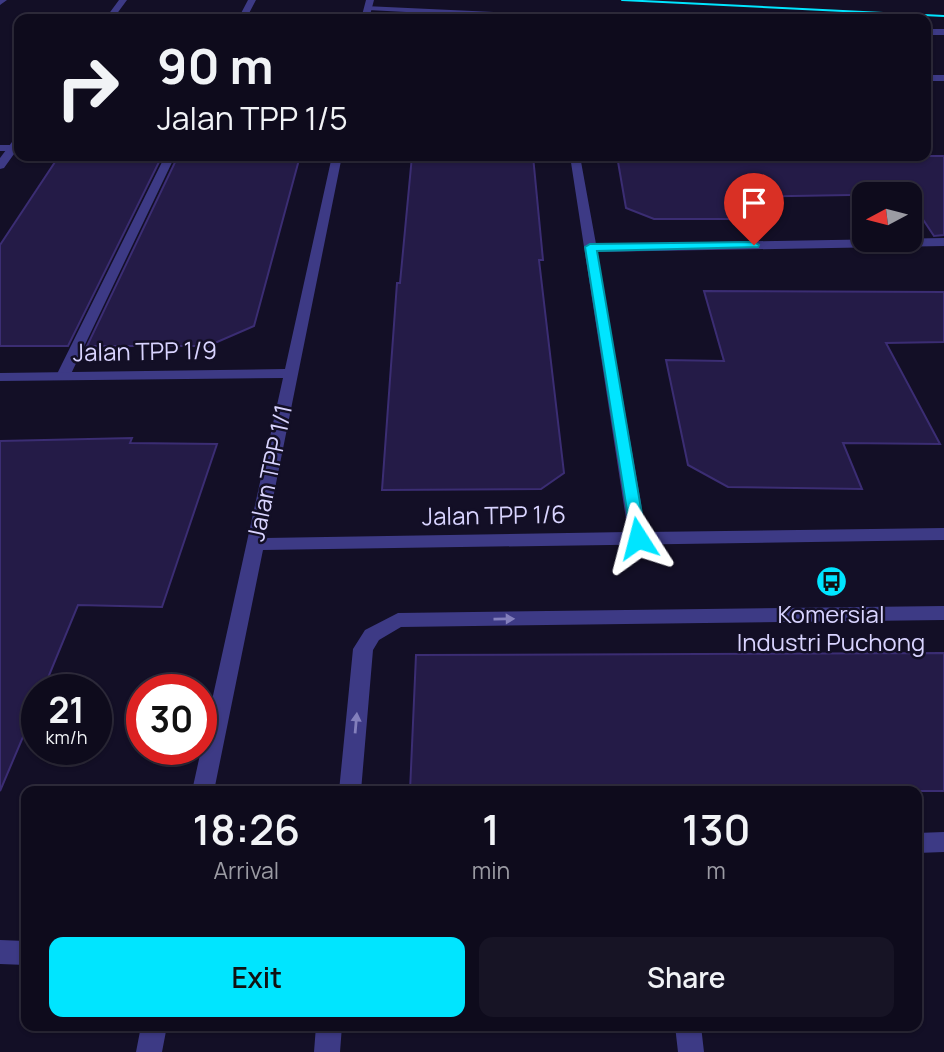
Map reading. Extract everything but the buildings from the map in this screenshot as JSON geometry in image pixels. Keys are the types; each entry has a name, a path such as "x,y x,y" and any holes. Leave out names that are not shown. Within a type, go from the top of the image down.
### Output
{"street":[{"path":"369,4 510,14"},
{"path":"0,166 14,147"},
{"path":"63,376 168,161"},
{"name":"Jalan TPP 1/1","path":"204,786 336,161"},
{"path":"576,161 638,538"},
{"path":"590,247 944,242"},
{"name":"Jalan TPP 1/9","path":"0,377 291,373"},
{"name":"Jalan TPP 1/6","path":"255,544 944,534"},
{"path":"350,786 363,649 372,635 398,620 944,613"},
{"path":"922,843 944,842"},
{"path":"0,952 21,953"},
{"path":"149,1052 153,1031"},
{"path":"327,1052 329,1031"},
{"path":"689,1031 691,1052"}],"tram line":[{"path":"622,0 904,14"},
{"path":"931,15 944,16"}],"place":[{"name":"Komersial Industri Puchong","path":"831,581"}],"route":[{"path":"638,538 590,247 754,245"}]}
